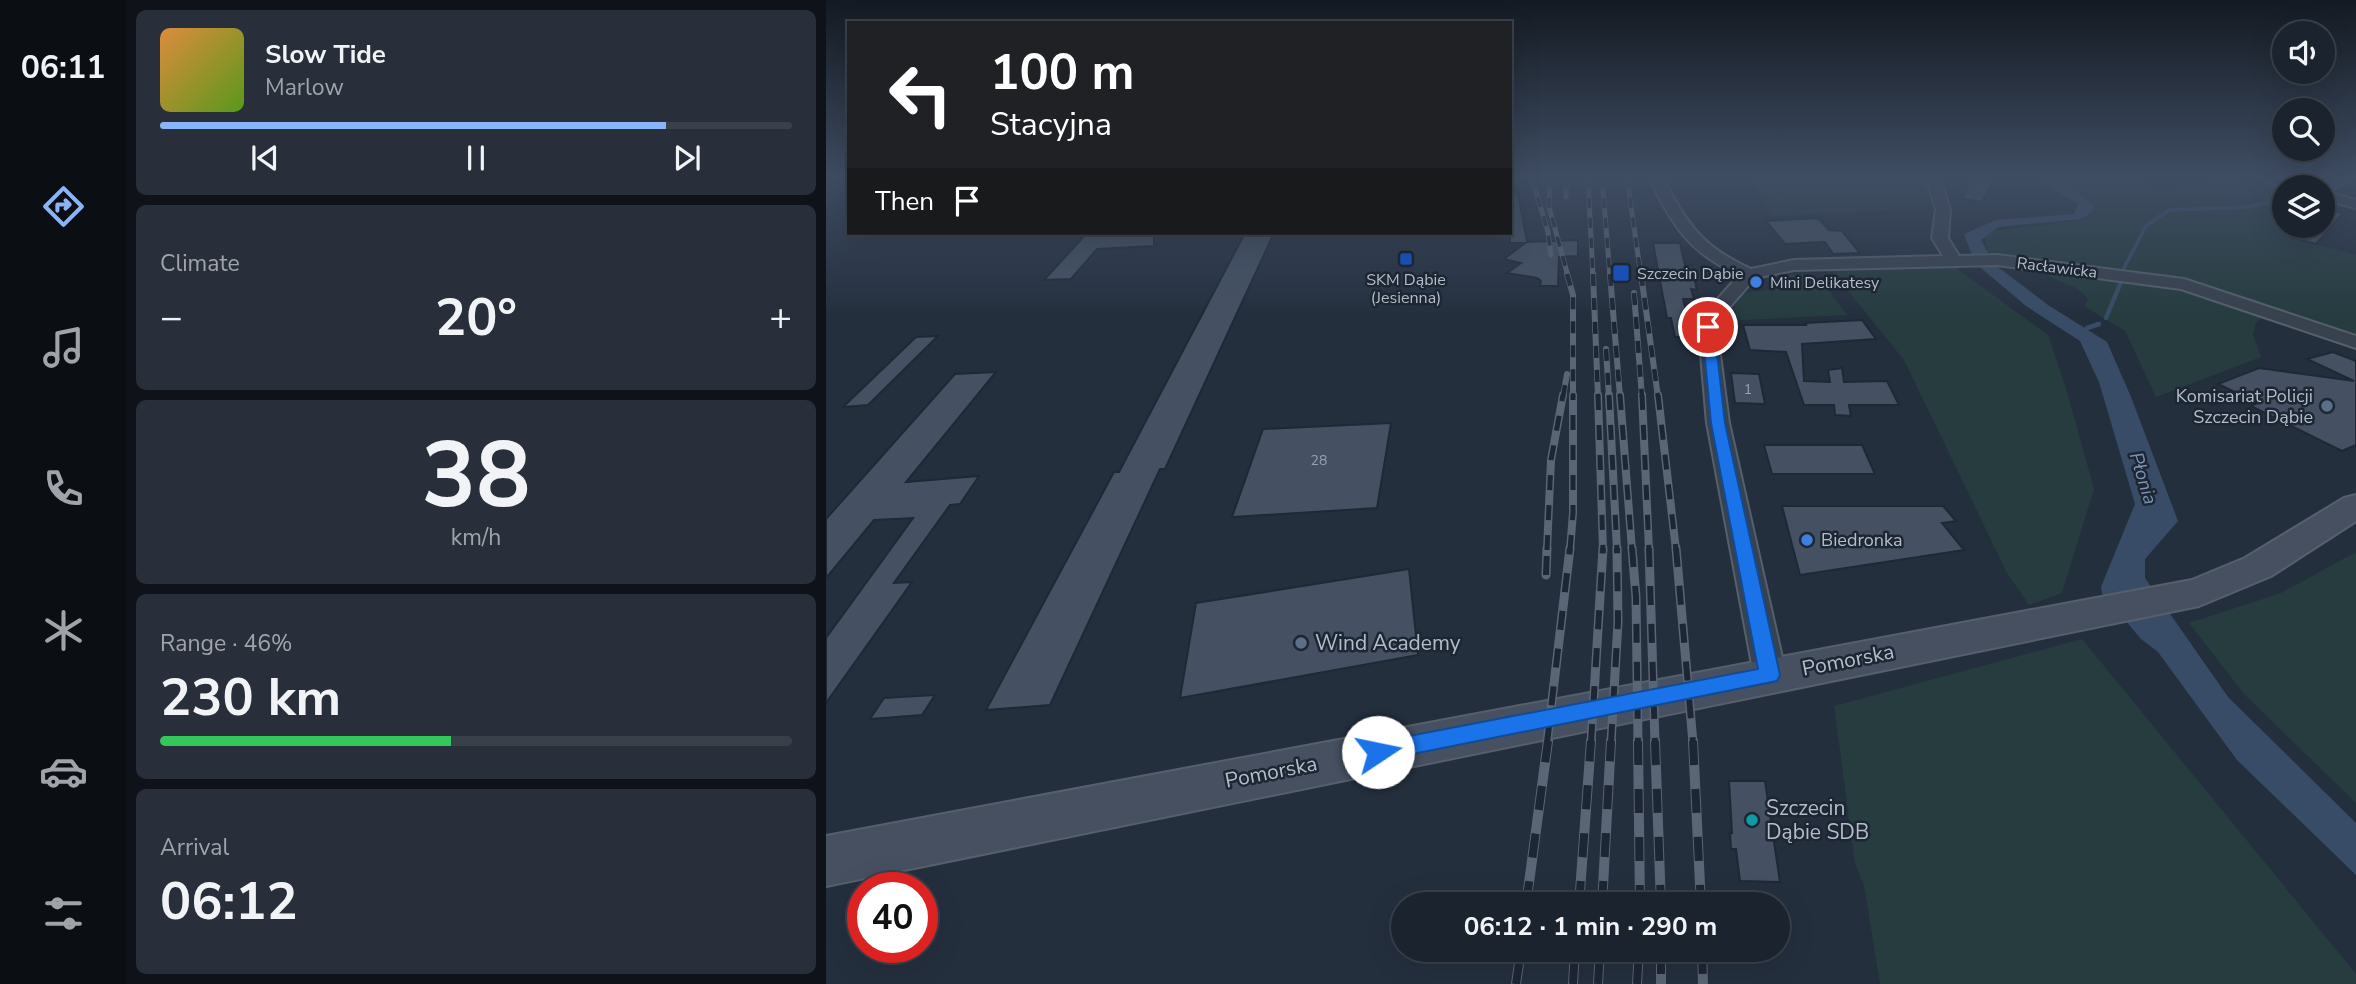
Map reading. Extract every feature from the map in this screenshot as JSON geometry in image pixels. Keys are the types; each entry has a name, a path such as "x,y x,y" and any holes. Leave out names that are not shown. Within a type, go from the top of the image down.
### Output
{"street":[{"path":"1681,224 1689,239 1714,257 1749,274 1712,317 1708,332 1718,423 1770,675"},
{"path":"1941,224 1940,238 1960,259"},
{"name":"Racławicka","path":"1749,274 1794,265 1995,260 2184,284 2356,342"},
{"name":"Pomorska","path":"826,861 2199,592 2246,573 2351,515"}],"green space":[{"path":"2050,224 2272,224 2272,238 2293,238 2356,255 2356,336 2179,277 2014,258 1987,252 1985,237 1993,231"},
{"path":"1952,265 2048,335 2094,489 2062,593 2029,605 2007,573 1904,360 1832,271"},
{"path":"2045,271 2165,286 2264,317 2256,322 2253,335 2261,357 2156,397 2125,331 2084,306 2088,300 2079,290 2055,279"},
{"path":"1802,274 1825,286 1847,315 1723,321 1744,293 1785,288 1779,275"},
{"path":"2356,552 2356,803 2245,695 2189,623 2281,593"},
{"path":"2082,639 2356,974 2356,984 1880,984 1864,885 1855,864 1834,706"}],"water":[{"name":"Płonia","path":"1987,224 2030,224 1998,227 1981,240 1994,264 2048,305 2107,342 2178,521 2145,559 2145,578 2228,697 2356,823 2356,875 2237,760 2158,652 2141,639 2102,593 2101,587 2135,504 2099,382 2080,341 2026,306 1975,263 1964,234"}],"building":[{"path":"1512,224 1524,224 1527,242 1578,240 1578,256 1559,257 1558,286 1540,286 1541,281 1537,278 1507,273 1521,263 1504,259 1525,243 1510,243"},
{"path":"1768,224 1823,224 1829,230 1842,231 1860,253 1833,254 1825,242 1785,244"},
{"path":"1085,235 1154,235 1154,246 1097,249 1071,279 1044,280"},
{"path":"1244,235 1273,235 1165,469 1160,469 1050,705 986,710 1114,472 1119,472"},
{"path":"2293,238 2321,238 2316,244"},
{"path":"1653,243 1680,243 1685,265 1691,265 1697,290 1691,289 1694,299 1683,299 1693,337 1675,337 1671,318 1667,318"},
{"path":"1862,320 1876,339 1802,344 1804,381 1830,382 1828,370 1842,368 1844,382 1887,381 1899,405 1849,405 1851,416 1835,415 1834,405 1804,405 1786,352 1750,350 1743,325 1806,325 1805,323"},
{"path":"938,336 868,405 843,407 916,337"},
{"path":"2333,352 2356,361 2356,445 2342,451 2251,406 2258,403 2218,384 2259,368 2354,381 2307,359"},
{"path":"996,372 906,482 979,476 960,504 950,505 894,583 912,582 826,703 826,638 913,518 874,520 826,578 826,519 955,374"},
{"path":"1731,373 1759,374 1765,404 1735,403"},
{"path":"1391,423 1377,508 1232,517 1263,429"},
{"path":"1764,445 1862,445 1875,474 1772,474"},
{"path":"1782,506 1943,506 1956,521 1942,523 1964,550 1800,575"},
{"path":"1409,569 1418,655 1180,698 1196,603"},
{"path":"935,695 922,715 870,719 884,698"},
{"name":"Szczecin Dąbie SDB","path":"1729,781 1765,781 1780,882 1740,881 1736,849 1731,849"}],"waterway":[{"path":"2124,268 2149,224"},
{"path":"2106,318 2121,282"},
{"path":"2087,328 2099,324"}],"railway":[{"path":"1546,224 1551,255"},
{"path":"1554,224 1568,276"},
{"path":"1590,224 1593,276"},
{"path":"1606,224 1610,276"},
{"path":"1634,224 1641,276"},
{"path":"1567,274 1573,295 1573,513 1570,550"},
{"path":"1593,274 1598,397"},
{"path":"1610,274 1620,397"},
{"path":"1641,274 1658,397"},
{"path":"1634,293 1642,397"},
{"path":"1606,349 1609,397"},
{"path":"1563,397 1567,374"},
{"path":"1547,550 1551,460 1563,395"},
{"path":"1598,395 1603,549"},
{"path":"1609,395 1617,550"},
{"path":"1620,395 1632,550"},
{"path":"1642,395 1649,550"},
{"path":"1658,395 1676,550"},
{"path":"1546,575 1547,548"},
{"path":"1547,743 1570,548"},
{"path":"1611,743 1618,622 1617,548"},
{"path":"1632,548 1636,597 1638,743"},
{"path":"1649,548 1655,743"},
{"path":"1676,548 1693,743"},
{"path":"1591,743 1603,549"},
{"path":"1528,892 1548,741"},
{"path":"1580,892 1591,741"},
{"path":"1603,892 1611,741"},
{"path":"1638,741 1640,892"},
{"path":"1655,741 1661,892"},
{"path":"1693,741 1700,892"},
{"path":"1516,984 1519,962"},
{"path":"1573,984 1574,962"},
{"path":"1598,984 1599,962"},
{"path":"1637,984 1638,962"},
{"path":"1661,962 1661,984"},
{"path":"1702,962 1703,984"}],"place":[{"name":"SKM Dąbie (Jesienna)","path":"1406,259"},
{"name":"Szczecin Dąbie","path":"1621,273"},
{"name":"Mini Delikatesy","path":"1756,282"},
{"name":"Komisariat Policji Szczecin Dąbie","path":"2327,406"},
{"name":"Biedronka","path":"1807,540"},
{"name":"Wind Academy","path":"1301,643"},
{"name":"Szczecin Dąbie SDB","path":"1752,820"}],"route":[{"path":"1378,752 1770,675 1718,423 1708,327"}]}
